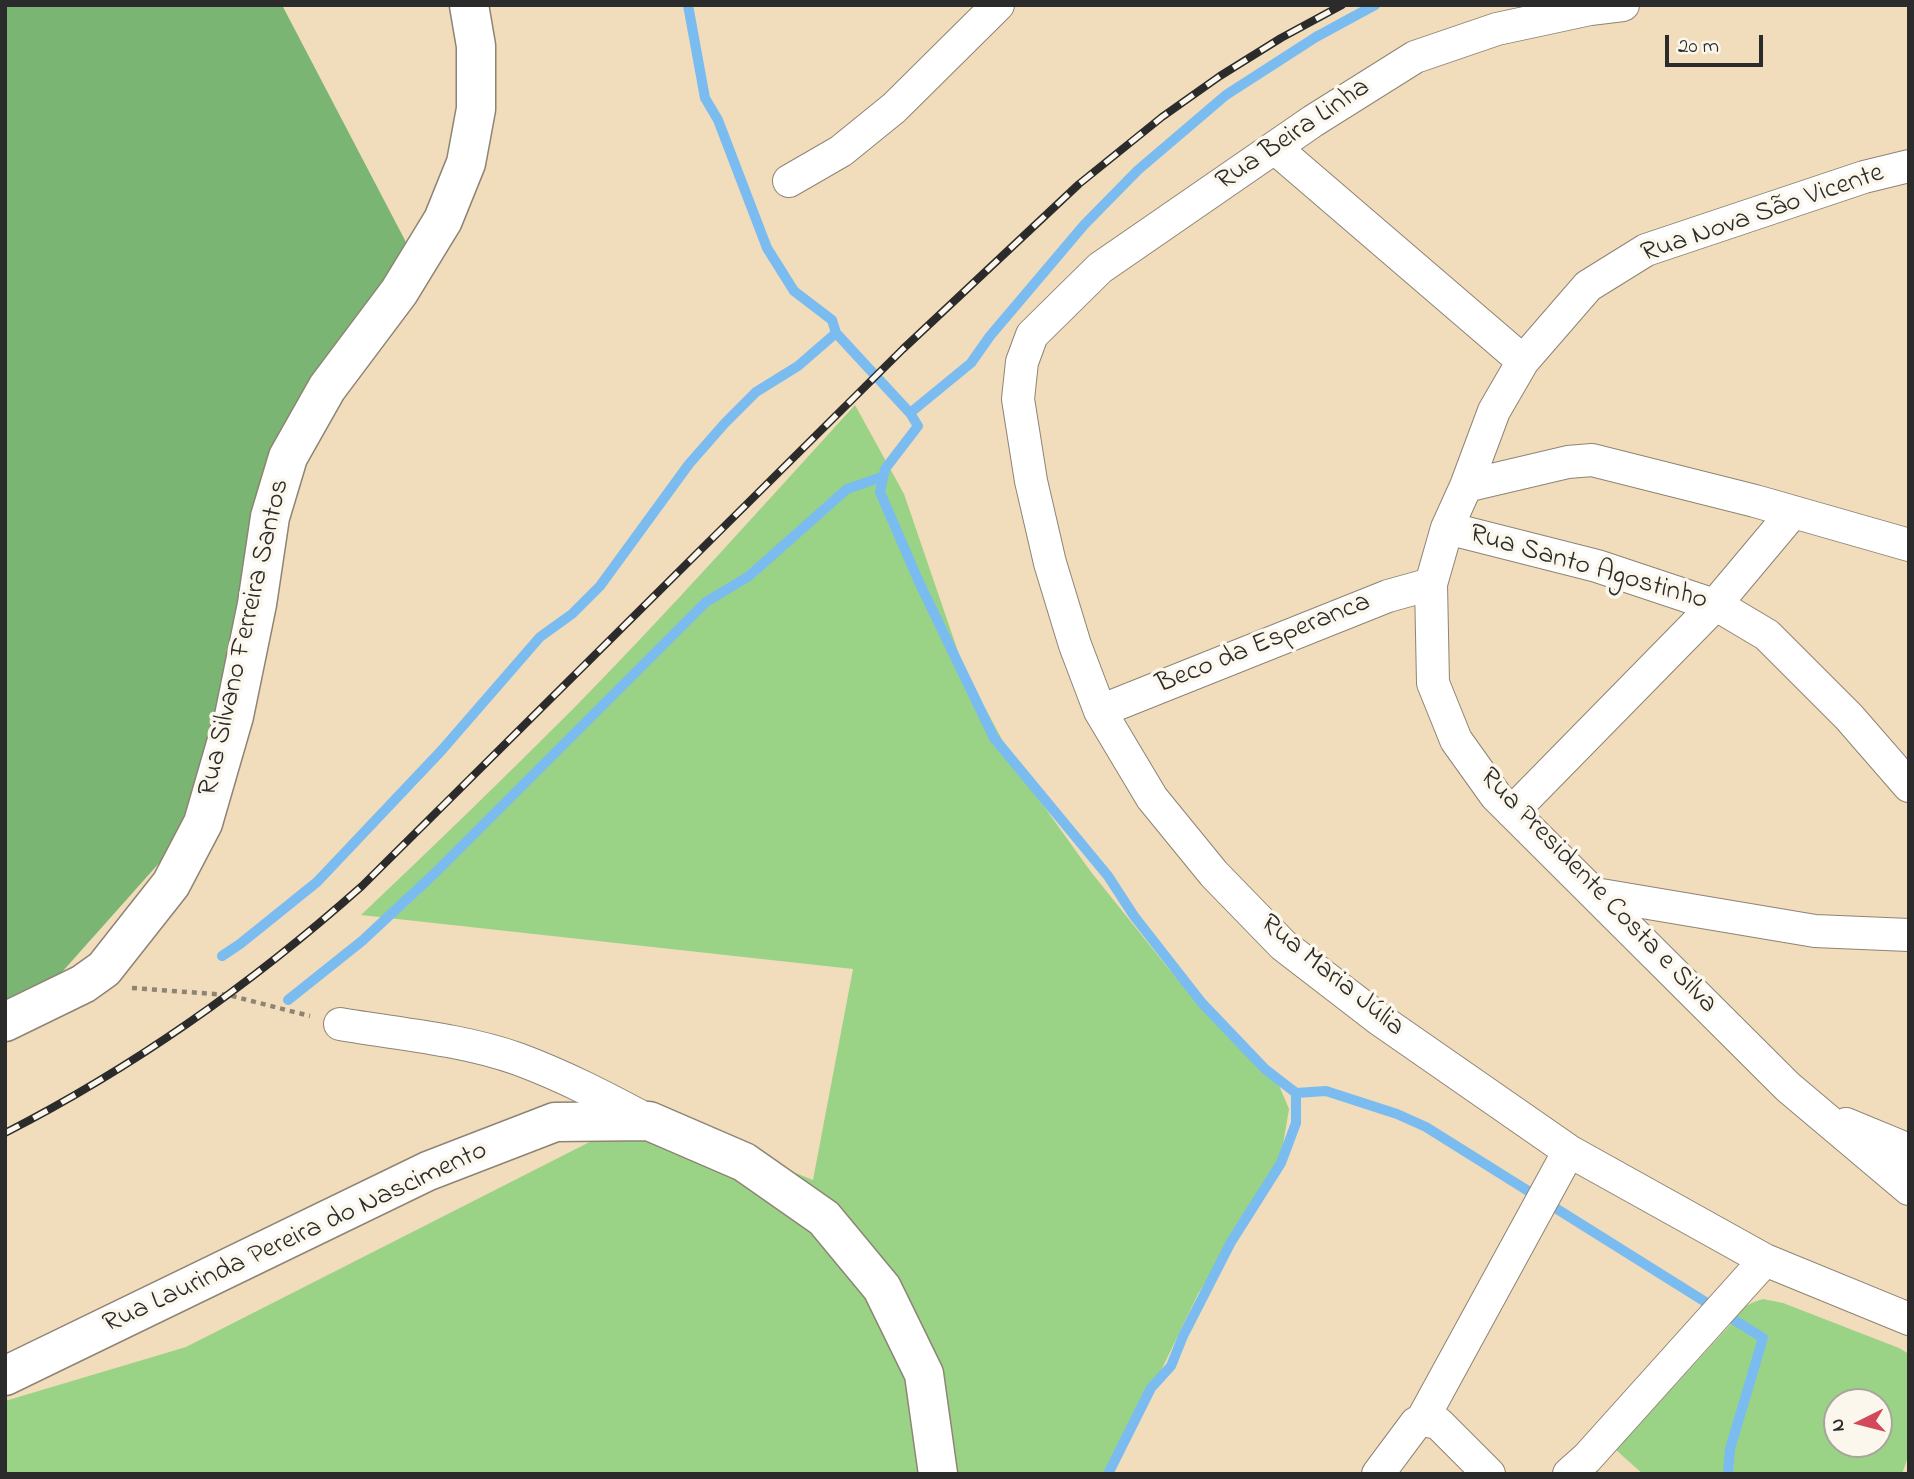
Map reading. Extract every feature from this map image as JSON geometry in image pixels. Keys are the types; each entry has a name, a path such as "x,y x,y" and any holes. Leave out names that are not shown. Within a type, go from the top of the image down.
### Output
{"street":[{"name":"Rua Silvano Ferreira Santos","path":"5,1022 83,984 104,969 171,884 203,823 234,716 257,604 270,517 288,457 327,388 405,282 443,220 466,163 477,109 476,46 469,5"},
{"path":"789,181 841,151 894,108 998,5"},
{"name":"Rua Beira Linha","path":"1022,362 1032,335 1100,268 1312,121 1415,57 1497,29 1590,9 1623,5"},
{"path":"1275,148 1523,361"},
{"name":"Rua Nova São Vicente","path":"1466,486 1493,411 1523,361 1588,286 1646,250 1840,185 1909,166"},
{"name":"Rua Maria Júlia","path":"1022,362 1017,399 1031,481 1054,575 1075,645 1100,711 1152,798 1214,874 1283,945 1379,1019 1569,1151 1765,1260 1909,1319"},
{"path":"1466,486 1568,462 1592,460 1909,545"},
{"name":"Rua Presidente Costa e Silva","path":"1466,486 1447,528 1431,584 1433,683 1456,740 1496,796 1788,1087 1909,1189"},
{"path":"1512,812 1714,606 1793,512"},
{"name":"Rua Santo Agostinho","path":"1447,528 1597,566 1714,606 1766,635 1849,717 1909,786"},
{"name":"Beco da Esperanca","path":"1100,711 1388,596 1431,584"},
{"path":"1595,894 1815,931 1909,935"},
{"path":"340,1024 450,1042 516,1059 588,1088 649,1121"},
{"path":"1818,1113 1909,1150"},
{"name":"Rua Laurinda Pereira do Nascimento","path":"5,1376 428,1171 555,1122 649,1121 744,1162 824,1218 882,1287 924,1374 938,1474"},
{"path":"1378,1474 1416,1423 1422,1420 1569,1151"},
{"path":"1569,1474 1587,1458 1765,1260"},
{"path":"1422,1420 1438,1423 1489,1474"}],"path":[{"path":"83,984 228,995 340,1024"}],"green space":[{"path":"5,5 282,5 408,246 349,337 238,644 185,834 5,1036"},
{"path":"855,405 904,494 964,669 1020,773 1091,872 1168,968 1235,1043 1278,1083 1289,1109 1280,1162 1198,1294 1111,1474 5,1474 5,1401 186,1347 629,1122 699,1134 813,1180 853,969 361,915 610,671"},
{"path":"1763,1299 1783,1303 1909,1354 1909,1454 1902,1474 1643,1474 1616,1450 1748,1305"}],"waterway":[{"path":"688,5 705,98 718,120 767,248 794,291 832,320 836,333 910,413 918,426 885,469 880,492 919,582 994,738 1108,876 1134,916 1202,1003 1265,1069 1296,1093 1326,1091 1397,1114 1426,1127 1763,1338 1730,1449 1728,1474"},
{"path":"910,413 971,363 990,336 1084,225 1138,170 1226,95 1316,37 1375,5"},
{"path":"222,956 317,882 441,751 540,637 572,614 600,586 689,464 725,423 756,392 798,366 836,333"},
{"path":"288,1000 362,941 434,874 706,602 749,576 847,489 882,477"},
{"path":"1108,1474 1151,1388 1171,1366 1183,1336 1231,1242 1281,1163 1296,1123 1296,1093"}],"railway":[{"path":"5,1133 100,1080 191,1021 279,956 321,921 362,886 903,349 1079,184 1162,117 1220,76 1281,38 1342,5"}]}
